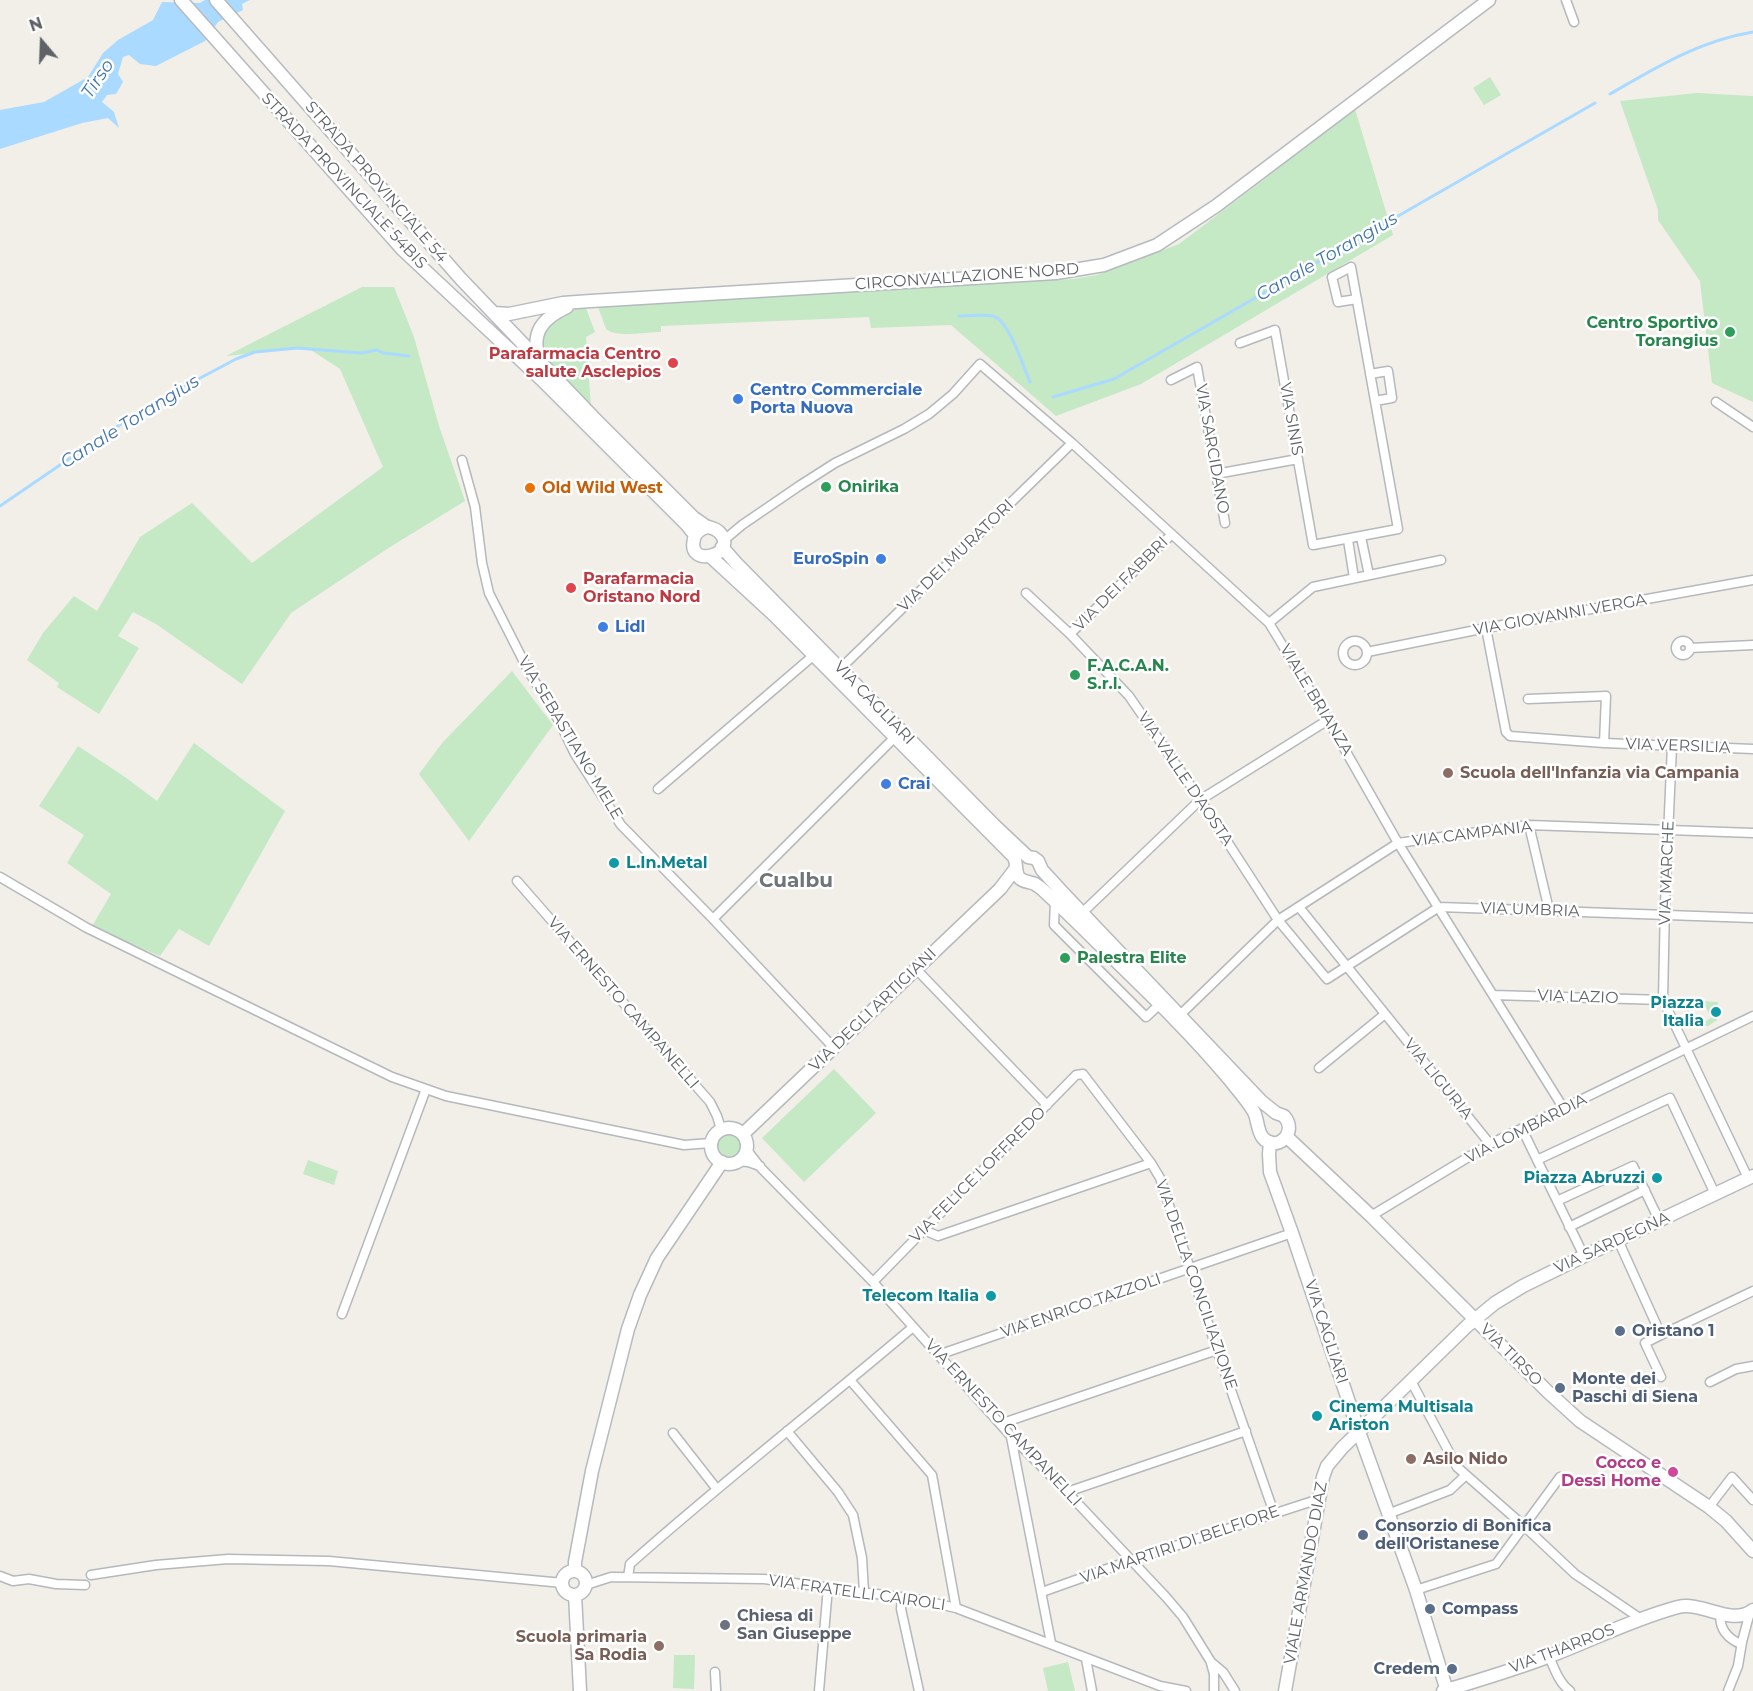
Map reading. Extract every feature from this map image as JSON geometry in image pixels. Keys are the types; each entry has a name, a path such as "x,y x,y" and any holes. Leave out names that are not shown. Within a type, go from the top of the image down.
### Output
{"main road":[{"name":"STRADA PROVINCIALE 54BIS","path":"181,0 402,249 543,371"},
{"name":"STRADA PROVINCIALE 54","path":"216,0 543,371"},
{"name":"CIRCONVALLAZIONE NORD","path":"494,313 509,314 563,303 1056,273 1104,265 1157,245 1216,206 1489,0"},
{"name":"CIRCONVALLAZIONE NORD","path":"543,371 535,344 539,329 555,313 578,303"},
{"name":"VIA CAGLIARI","path":"543,371 694,518 720,533 723,544 736,563 994,825 1021,863 1019,877 1030,882 1055,901 1160,1004 1231,1081 1254,1112 1259,1127"},
{"name":"VIA CAGLIARI","path":"543,371 687,525 695,536 693,545 698,553 711,557 774,615 1014,857 1021,863 1038,861 1042,870 1082,913 1261,1101 1276,1113"},
{"path":"695,536 698,531 711,528"},
{"path":"711,557 716,555 723,544"},
{"name":"VIA DEGLI ARTIGIANI","path":"743,1134 1003,886 1021,863"},
{"path":"1003,886 1030,882 1040,876 1042,870"},
{"path":"1276,1113 1284,1116 1289,1123 1289,1132 1287,1137 1279,1142 1270,1142 1263,1138 1259,1127 1263,1118 1276,1113"},
{"path":"743,1134 733,1128 721,1129 714,1135 711,1143 713,1155 722,1162 730,1164 743,1157 746,1149"},
{"name":"VIA ERNESTO CAMPANELLI","path":"743,1134 746,1149"},
{"name":"VIA TIRSO","path":"1287,1137 1580,1421 1708,1507 1726,1521 1753,1551"},
{"name":"VIA CAGLIARI","path":"1270,1142 1270,1172 1416,1590 1446,1691"},
{"path":"575,1571 592,1471 628,1329 640,1295 657,1258 722,1162"},
{"name":"VIA SARDEGNA","path":"1411,1381 1475,1319 1495,1303 1523,1286 1751,1177"},
{"name":"VIALE ARMANDO DIAZ","path":"1285,1691 1319,1499 1327,1466 1411,1381"},
{"path":"575,1571 583,1575 586,1585 583,1592 575,1595 565,1591 563,1583 565,1575 575,1571"},
{"path":"575,1595 579,1691"},
{"name":"VIA THARROS","path":"1446,1691 1549,1656 1641,1619 1681,1606 1724,1614"},
{"path":"1724,1614 1736,1616 1752,1611"}],"street":[{"path":"1566,0 1574,22"},
{"path":"1354,578 1348,540 1398,529 1357,299"},
{"name":"VIA SINIS","path":"1240,343 1275,330 1313,545 1348,540"},
{"name":"VIALE BRIANZA","path":"740,526 835,463 919,421 941,405 980,364 1072,443 1269,623 1328,720 1398,843 1564,1109"},
{"name":"VIA SARCIDANO","path":"1171,380 1197,367 1225,524"},
{"path":"1370,374 1388,371 1392,398 1375,401"},
{"path":"1716,402 1753,427"},
{"name":"VIA DEI MURATORI","path":"840,669 1072,443"},
{"path":"1216,474 1298,459"},
{"name":"VIA SEBASTIANO MELE","path":"462,460 475,507 489,593 529,672 559,721 575,754 621,825 834,1048"},
{"path":"711,528 740,526"},
{"path":"723,544 740,526"},
{"name":"VIA DEI FABBRI","path":"1070,634 1172,534"},
{"path":"1361,537 1369,575"},
{"path":"1269,623 1313,587 1441,560"},
{"name":"VIA GIOVANNI VERGA","path":"1367,652 1753,580"},
{"name":"VIA VALLE D'AOSTA","path":"1026,593 1070,634 1129,696 1278,920 1327,979 1347,967"},
{"name":"VIA VERSILIA","path":"1486,628 1508,735 1604,743 1753,749"},
{"path":"1690,648 1753,645"},
{"name":"VIA CAGLIARI","path":"658,789 813,655"},
{"name":"VIA VERSILIA","path":"1528,699 1606,696 1604,743"},
{"path":"1082,913 1200,801 1328,720"},
{"path":"713,919 895,737"},
{"name":"VIA MARCHE","path":"1664,1000 1672,746"},
{"path":"1529,825 1549,910"},
{"name":"VIA CAMPANIA","path":"1180,1015 1278,920 1398,843 1529,825 1753,833"},
{"path":"0,877 87,928 392,1077 446,1096 684,1145 711,1143"},
{"name":"VIA ERNESTO CAMPANELLI","path":"517,881 710,1102 721,1129"},
{"path":"1055,901 1054,925 1146,1017 1160,1004"},
{"path":"1347,967 1439,907"},
{"name":"VIA UMBRIA","path":"1439,907 1753,918"},
{"name":"VIA LIGURIA","path":"1299,908 1490,1144"},
{"path":"916,969 1047,1105"},
{"name":"VIA LAZIO","path":"1493,994 1664,1000"},
{"path":"1664,1000 1751,1177"},
{"path":"1320,1068 1385,1014"},
{"path":"1686,1048 1753,1016"},
{"name":"VIA LOMBARDIA","path":"1371,1216 1490,1144 1686,1048"},
{"name":"VIA FELICE LOFFREDO","path":"873,1282 1076,1075 1085,1076"},
{"name":"VIA DELLA CONCILIAZIONE","path":"1085,1076 1160,1178 1274,1512"},
{"path":"342,1314 426,1089"},
{"path":"1538,1160 1670,1098 1715,1194"},
{"path":"1522,1129 1584,1256"},
{"name":"VIA ERNESTO CAMPANELLI","path":"746,1149 760,1167 873,1282 1011,1436 1132,1560 1183,1617 1211,1662 1214,1691"},
{"path":"738,1161 760,1167"},
{"path":"924,1230 938,1236 1151,1163"},
{"path":"1557,1201 1633,1166 1659,1220"},
{"path":"1569,1227 1645,1190"},
{"name":"VIA ENRICO TAZZOLI","path":"938,1355 1292,1233"},
{"path":"1618,1240 1661,1335"},
{"path":"1661,1377 1645,1342 1753,1291"},
{"path":"628,1577 630,1564 716,1488 913,1327"},
{"path":"1000,1424 1217,1350"},
{"path":"1710,1382 1736,1369 1753,1366"},
{"path":"850,1380 932,1475 956,1608"},
{"path":"1411,1381 1457,1467 1575,1574 1641,1619"},
{"path":"787,1431 838,1492 853,1515 862,1558 864,1592"},
{"path":"1067,1492 1246,1431"},
{"path":"673,1433 716,1488"},
{"path":"1011,1436 1051,1643"},
{"path":"1388,1514 1450,1490 1467,1475"},
{"path":"1416,1590 1496,1564 1560,1477"},
{"path":"1708,1507 1732,1477 1753,1500"},
{"name":"VIA MARTIRI DI BELFIORE","path":"1042,1592 1274,1512 1319,1499"},
{"path":"91,1575 156,1565 228,1559 329,1561 563,1583"},
{"path":"0,1576 13,1581 86,1584"},
{"name":"VIA FRATELLI CAIROLI","path":"586,1585 611,1577 764,1579 902,1598 956,1608 1160,1686 1186,1691"},
{"path":"819,1691 828,1587"},
{"path":"902,1598 901,1609 919,1691"},
{"path":"1728,1691 1752,1611"},
{"path":"1724,1614 1740,1628 1741,1643 1727,1636 1719,1621 1724,1614"},
{"path":"1549,1656 1565,1688 1570,1691"},
{"path":"1086,1659 1092,1691"},
{"name":"VIA ERNESTO CAMPANELLI","path":"1211,1662 1223,1672 1235,1691"},
{"path":"715,1672 716,1691"}],"green space":[{"path":"1490,77 1501,95 1484,105 1473,88"},
{"path":"1697,93 1753,96 1753,402 1712,383 1700,281 1658,220 1658,210 1620,101"},
{"path":"1354,106 1393,235 1141,384 1056,416 951,325 871,328 869,317 661,326 661,332 624,334 606,329 598,307 870,289 1073,279 1097,275 1179,244 1266,178"},
{"path":"362,287 394,287 414,337 439,426 465,501 390,547 291,613 242,684 156,624 133,612 118,636 139,648 99,714 57,687 59,683 27,660 43,633 74,596 97,611 140,537 192,503 252,563 383,467 340,369 308,348 226,356"},
{"path":"586,308 595,332 586,337 591,408 544,360 540,347 542,336 552,322 565,313"},
{"path":"512,671 553,725 469,841 419,774 443,742"},
{"path":"194,743 285,811 209,946 179,929 160,956 91,928 111,894 67,863 84,835 39,806 78,746 157,801"},
{"path":"1679,1000 1698,1000 1701,1005 1690,1010 1695,1026 1691,1025"},
{"path":"1703,1001 1718,1002 1717,1020 1708,1026 1699,1026 1711,1018"},
{"path":"834,1069 876,1113 804,1182 762,1138"},
{"path":"731,1131 740,1135 744,1144 740,1153 731,1157 722,1153 718,1144 722,1135"},
{"path":"308,1160 338,1171 334,1185 303,1174"},
{"path":"674,1655 695,1655 694,1689 673,1688"},
{"path":"1068,1662 1075,1691 1048,1691 1043,1668"}],"water":[{"name":"Tirso","path":"205,0 250,0 242,4 243,10 218,22 205,41 156,66 140,64 129,55 123,57 118,74 123,82 116,94 107,95 102,102 114,112 119,128 108,118 82,123 0,149 0,110 44,102 88,77 103,53 118,40 153,20 162,2 200,3"}],"waterway":[{"name":"Canale Torangius","path":"1610,94 1696,48 1753,32"},
{"name":"Canale Torangius","path":"1053,397 1114,379 1595,103"},
{"name":"Canale Torangius","path":"959,316 989,315 999,320 1010,335 1030,382"},
{"name":"Canale Torangius","path":"0,506 157,401 236,359 255,352 297,348 361,353 377,350 383,353 409,356"}],"place":[{"name":"Centro Sportivo Torangius","path":"1730,332"},
{"name":"Parafarmacia Centro salute Asclepios","path":"673,363"},
{"name":"Centro Commerciale Porta Nuova","path":"738,399"},
{"name":"Onirika","path":"826,487"},
{"name":"Old Wild West","path":"530,488"},
{"name":"EuroSpin","path":"881,559"},
{"name":"Parafarmacia Oristano Nord","path":"571,588"},
{"name":"Lidl","path":"603,627"},
{"name":"F.A.C.A.N. S.r.l.","path":"1075,675"},
{"name":"Scuola dell'Infanzia via Campania","path":"1448,773"},
{"name":"Crai","path":"886,784"},
{"name":"L.In.Metal","path":"614,863"},
{"name":"Palestra Elite","path":"1065,958"},
{"name":"Piazza Italia","path":"1716,1012"},
{"name":"Piazza Abruzzi","path":"1657,1178"},
{"name":"Telecom Italia","path":"991,1296"},
{"name":"Oristano 1","path":"1620,1331"},
{"name":"Monte dei Paschi di Siena","path":"1560,1388"},
{"name":"Cinema Multisala Ariston","path":"1317,1416"},
{"name":"Asilo Nido","path":"1411,1459"},
{"name":"Cocco e Dessì Home","path":"1673,1472"},
{"name":"Consorzio di Bonifica dell'Oristanese","path":"1363,1535"},
{"name":"Compass","path":"1430,1609"},
{"name":"Chiesa di San Giuseppe","path":"725,1625"},
{"name":"Scuola primaria Sa Rodia","path":"659,1646"},
{"name":"Credem","path":"1452,1669"}],"district":[{"name":"Cualbu","path":"796,881"}]}
